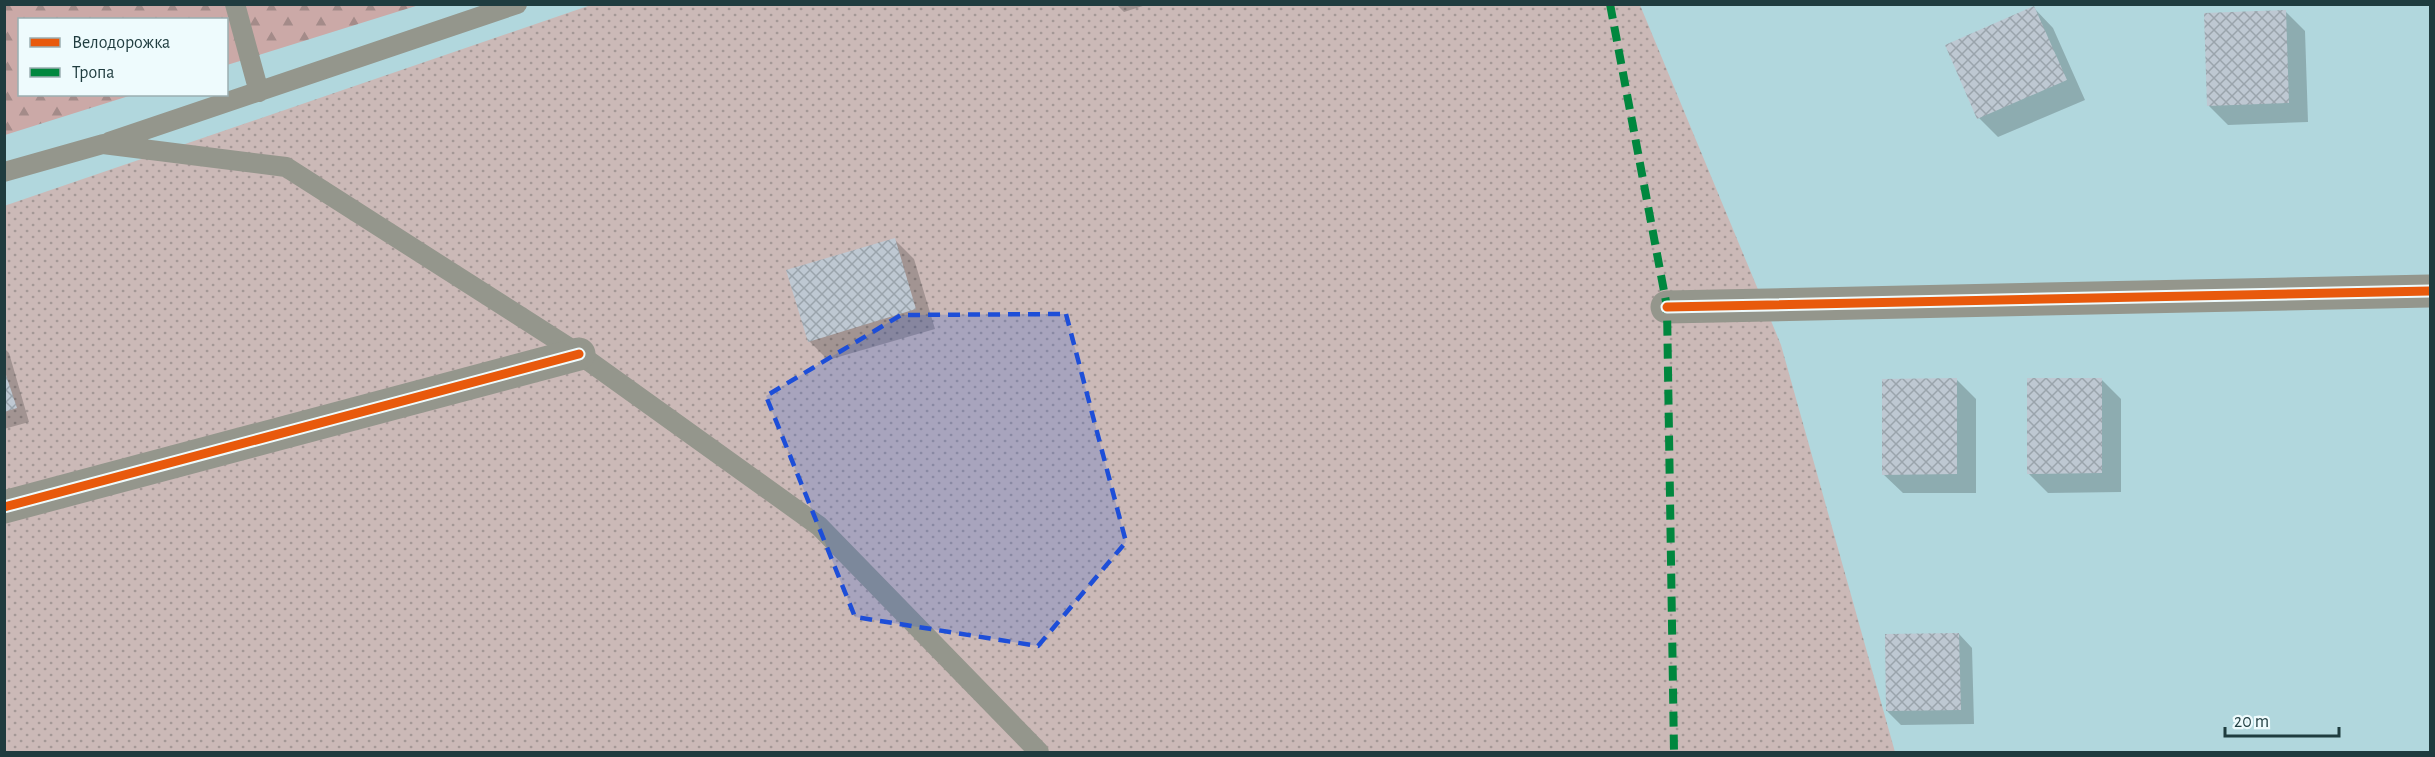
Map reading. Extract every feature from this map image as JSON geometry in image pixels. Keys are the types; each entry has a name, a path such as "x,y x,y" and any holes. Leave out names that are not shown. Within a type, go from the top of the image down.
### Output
{"street":[{"path":"1667,307 2430,291"},
{"path":"4,507 579,354"}],"lane":[{"path":"235,4 259,92"},
{"path":"4,172 103,144 517,4"},
{"path":"103,144 286,167 579,354 819,526 1038,753"}],"highlighted area":[{"path":"1066,314 1126,542 1038,646 855,617 766,396 901,315"}],"shaded area":[{"path":"591,5 1640,5 1781,345 1895,752 5,752 4,206"}],"green space":[{"path":"5,5 419,5 228,65 228,18 18,18 18,96 129,96 5,135"}],"building":[{"path":"2034,6 2067,80 1977,119 1945,45"},
{"path":"2286,10 2289,103 2207,106 2204,13"},
{"path":"895,238 916,309 808,342 786,270"},
{"path":"4,369 17,408 4,412"},
{"path":"1957,378 1957,474 1882,475 1882,379"},
{"path":"2027,378 2102,378 2102,473 2027,474"},
{"path":"1959,633 1961,710 1886,711 1885,634"}],"marked path":[{"path":"1610,4 1667,307 1674,752"}],"cycle path":[{"path":"1667,307 2430,291"},
{"path":"4,507 579,354"}]}
